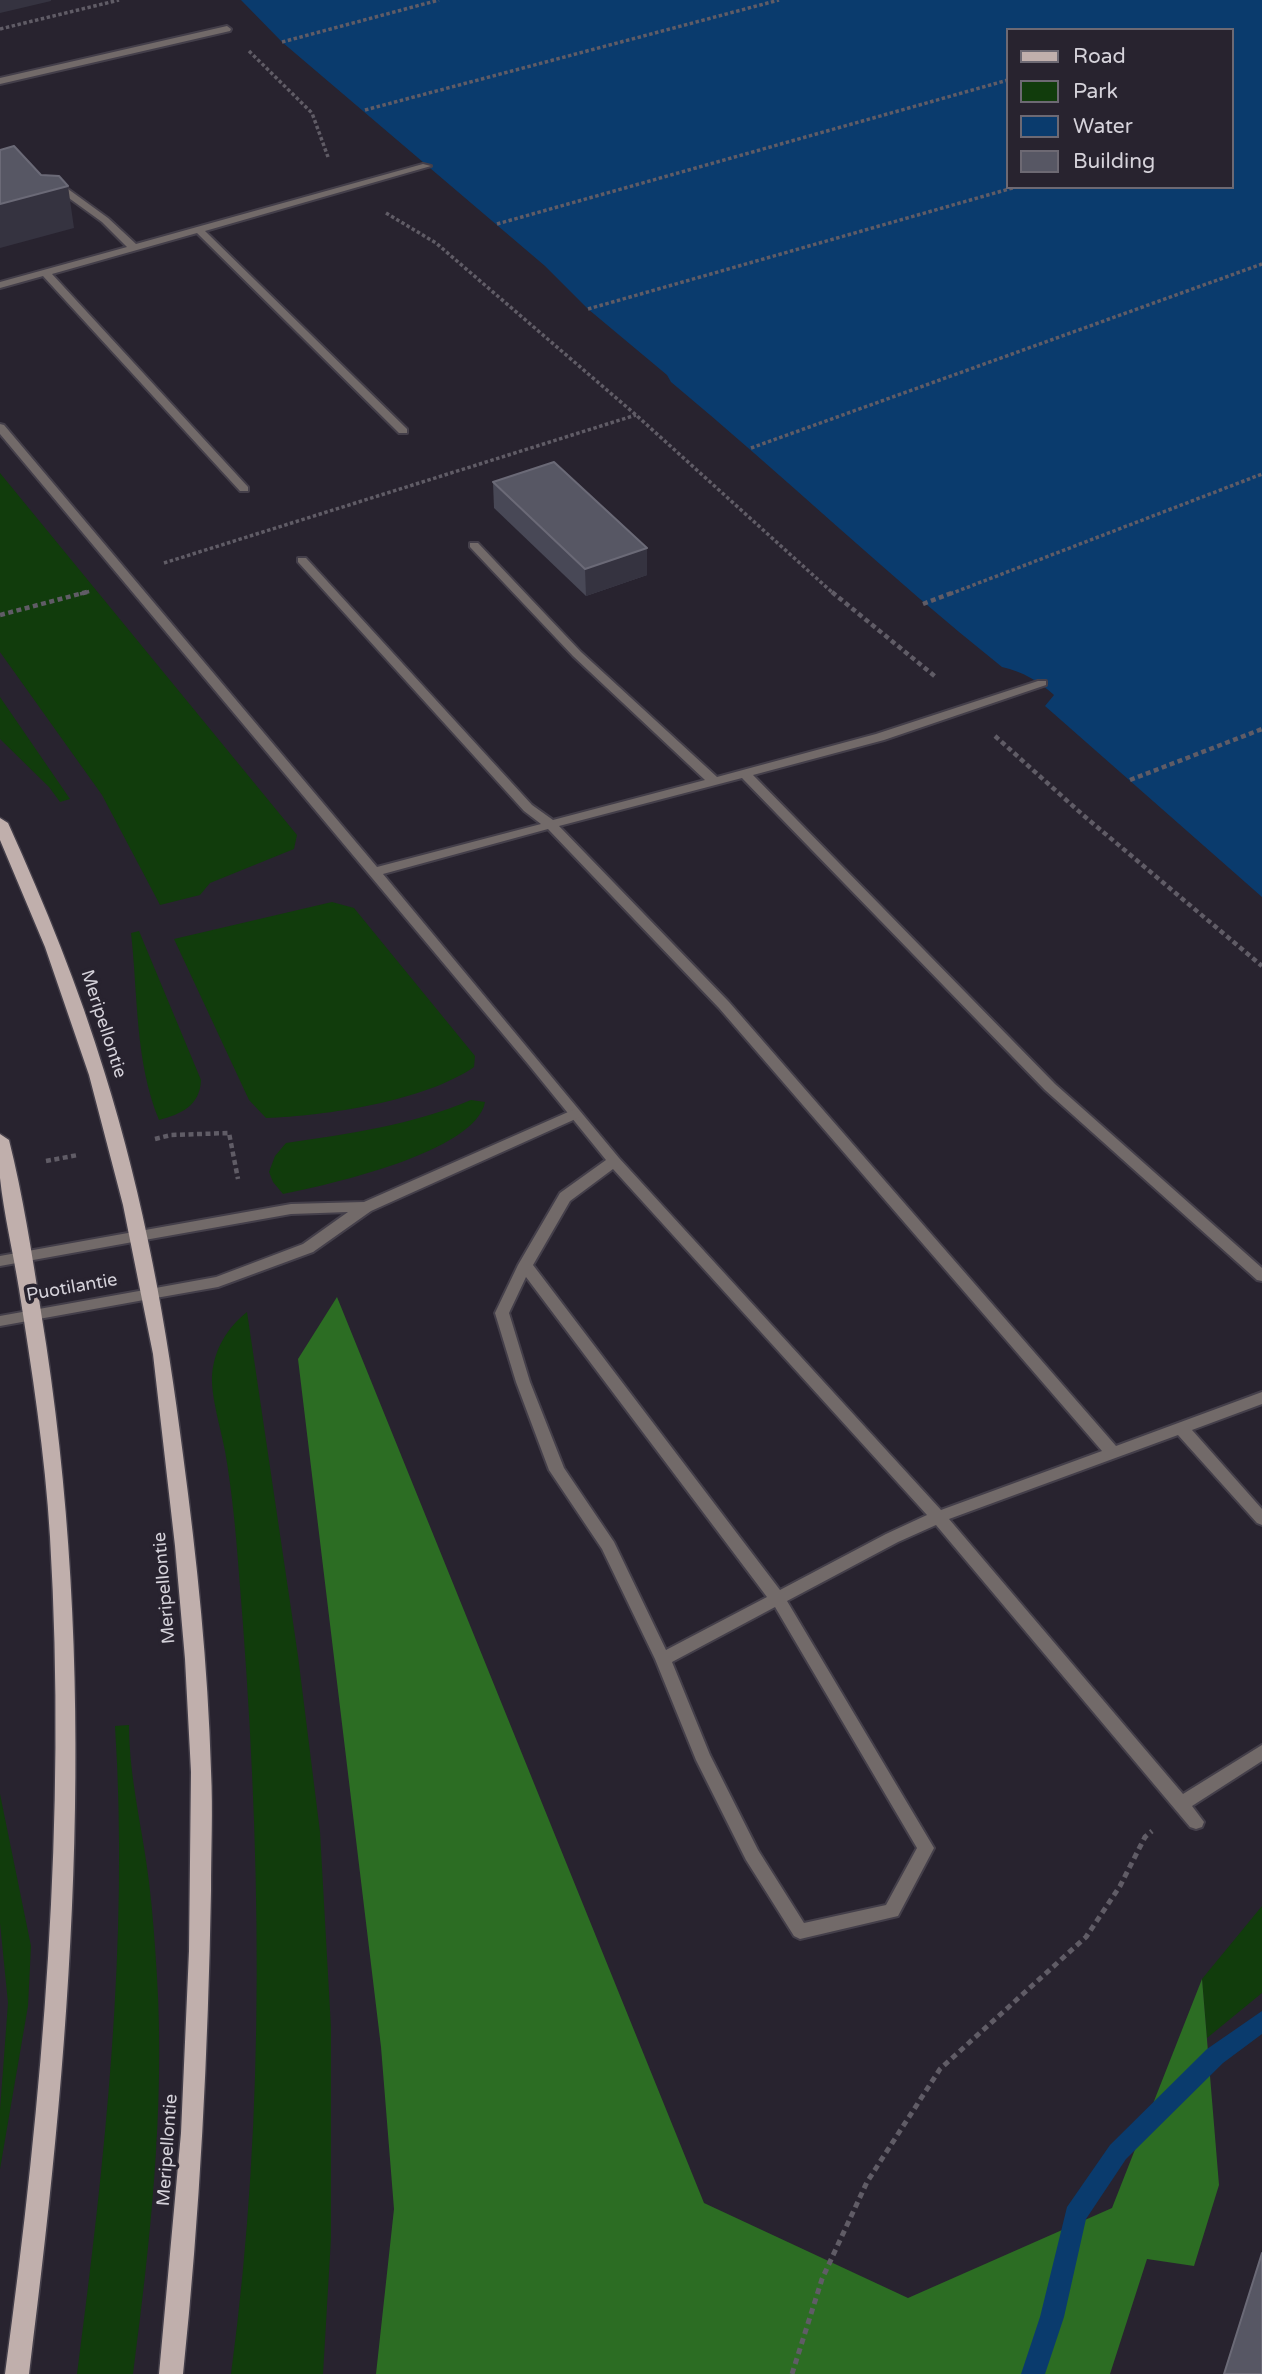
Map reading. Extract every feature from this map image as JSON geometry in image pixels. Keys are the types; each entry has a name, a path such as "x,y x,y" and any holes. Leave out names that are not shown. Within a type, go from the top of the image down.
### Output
{"main road":[{"name":"Meripellontie","path":"0,823 45,923 93,1061 139,1236 160,1340 188,1572 201,1773 200,2008 182,2276 171,2374"},
{"path":"0,1140 35,1315 59,1510 66,1650 68,1808 58,2012 33,2264 17,2374"}],"street":[{"path":"0,81 227,29"},
{"path":"0,285 426,166"},
{"path":"49,181 62,185 134,248"},
{"path":"199,230 403,431"},
{"path":"46,273 244,489"},
{"path":"0,427 614,1161 938,1517 1196,1822"},
{"path":"474,545 577,653 714,781"},
{"path":"302,560 528,808 551,825 724,1005 1113,1453"},
{"path":"374,872 880,737 1042,683"},
{"path":"744,773 1050,1087 1262,1276"},
{"path":"0,1261 291,1209 366,1207 575,1114"},
{"path":"525,1265 778,1599 926,1848 891,1911 800,1931 752,1855 702,1755 663,1659 608,1546 557,1470 523,1382 502,1313 525,1265 565,1197 614,1161"},
{"name":"Puotilantie","path":"0,1321 218,1282 309,1248 366,1207"},
{"path":"663,1659 892,1538 938,1517 1183,1430 1262,1398"},
{"path":"1183,1430 1262,1519"},
{"path":"1181,1804 1262,1752"}],"path":[{"path":"0,29 120,0"},
{"path":"282,42 439,0"},
{"path":"365,110 779,0"},
{"path":"227,29 312,113 331,167 368,202 436,243 636,415 861,618 943,683 961,708 1083,815 1262,966"},
{"path":"497,224 1006,81"},
{"path":"588,309 1009,189"},
{"path":"751,448 1262,264"},
{"path":"0,615 88,592 124,575 636,415"},
{"path":"923,604 1262,474"},
{"path":"1130,780 1262,729"},
{"path":"792,2374 822,2279 867,2182 940,2069 1086,1937 1120,1886 1145,1837 1181,1804"}],"green space":[{"path":"0,473 297,835 294,849 210,883 200,895 160,905 102,795 0,652"},
{"path":"0,697 70,799 60,802 49,787 0,739"},
{"path":"332,902 354,908 475,1056 474,1067 453,1079 402,1098 345,1110 266,1118 249,1100 174,939"},
{"path":"139,931 201,1080 197,1096 188,1108 159,1120 151,1098 141,1052 131,933"},
{"path":"471,1100 485,1102 476,1120 456,1136 429,1151 398,1163 332,1183 283,1194 269,1172 275,1156 286,1143 403,1122"},
{"path":"337,1297 704,2203 908,2298 1112,2208 1202,1979 1219,2185 1194,2266 1147,2259 1110,2374 376,2374 394,2209 381,2047 298,1359"},
{"path":"247,1312 298,1656 320,1832 331,2028 331,2238 323,2374 231,2374 251,2175 257,1974 256,1874 237,1543 212,1376 223,1340 233,1325"},
{"path":"129,1725 134,1784 150,1894 157,1977 159,2076 154,2176 133,2374 77,2374 97,2213 117,1970 119,1807 115,1726"},
{"path":"0,1794 31,1946 28,2006 0,2169 0,2110 8,2003 0,1923"},
{"path":"1262,1906 1262,1993 1207,2038 1202,1979"}],"water":[{"path":"241,0 1262,0 1262,897 1045,706 1054,695 1024,674 1002,667 960,632 588,309 545,266 282,42"}],"building":[{"path":"14,146 41,175 59,176 68,186 0,204 0,150"},
{"path":"554,462 647,548 585,569 493,482"},
{"path":"1262,2253 1262,2374 1224,2374"}],"waterway":[{"path":"1033,2374 1052,2317 1075,2215 1118,2152 1215,2056 1262,2021"}]}
